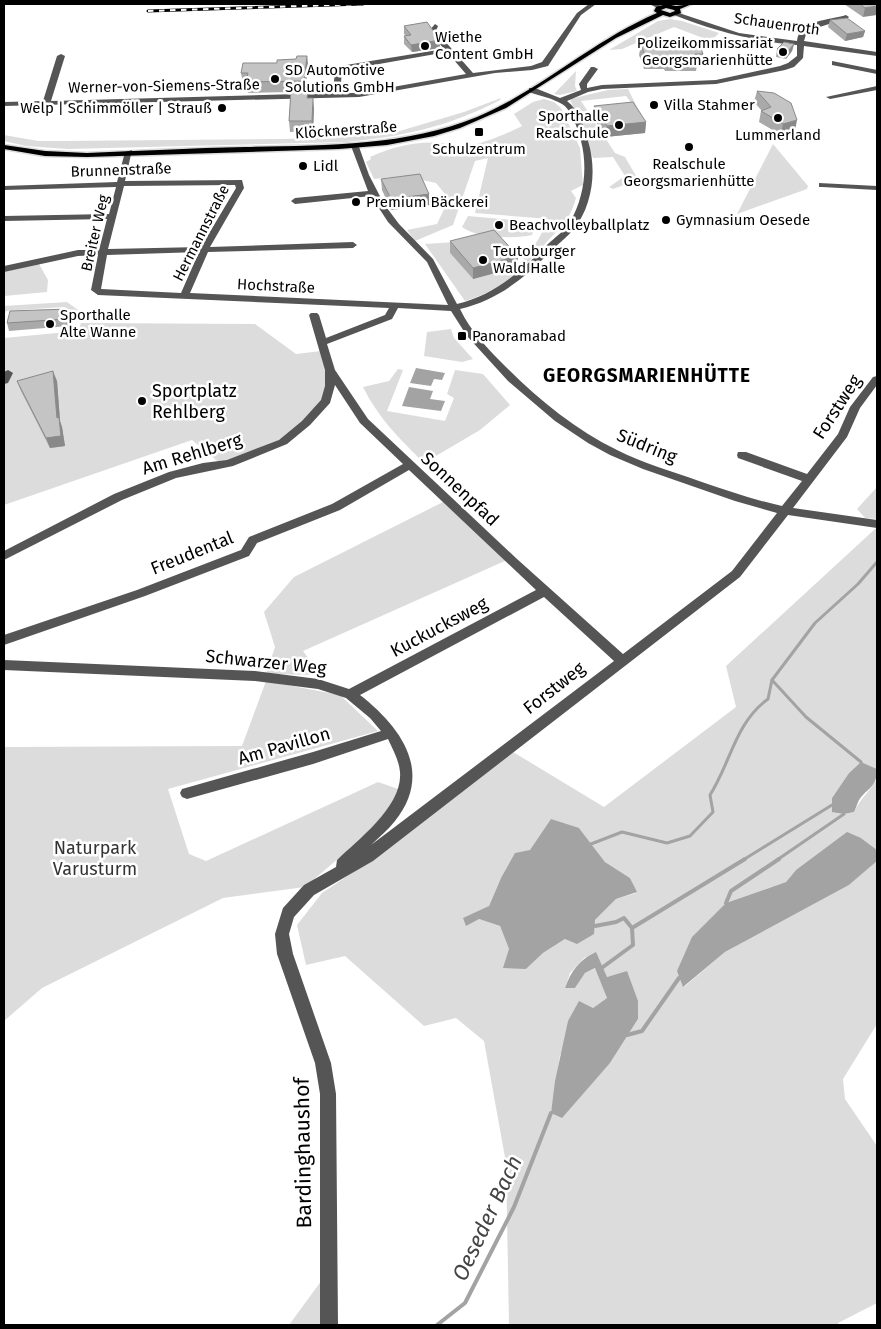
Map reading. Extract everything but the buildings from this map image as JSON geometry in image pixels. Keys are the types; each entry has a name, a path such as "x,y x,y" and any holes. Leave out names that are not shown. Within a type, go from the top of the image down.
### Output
{"main road":[{"path":"660,10 689,4"},
{"name":"Klöcknerstraße","path":"4,147 48,153 129,152 355,146 403,140 454,128 495,111 660,10"}],"street":[{"name":"Werner-von-Siemens-Straße","path":"4,104 370,94 471,75 542,65 579,14 593,4"},
{"path":"652,4 660,10"},
{"name":"Schauenroth","path":"676,8 738,34 849,48 877,54"},
{"path":"532,90 562,100 586,90 602,87 716,82 764,73 796,62 801,57 802,34 806,29 814,25 839,20 846,16"},
{"path":"435,26 432,31 471,75"},
{"path":"336,96 338,70 449,50"},
{"path":"46,103 60,56"},
{"path":"834,63 877,72"},
{"path":"586,90 583,88 583,84 594,69"},
{"path":"830,97 877,88"},
{"name":"Hochstraße","path":"96,290 98,292 454,308 481,301 517,280 572,225 581,208 589,174 588,156 584,138 572,112 562,100"},
{"name":"Südring","path":"355,146 357,156 380,206 430,260 442,278 454,308 470,334 524,390 560,420 594,442 630,461 749,501 785,510 877,524"},
{"name":"Breiter Weg","path":"96,290 103,252 129,152"},
{"name":"Brunnenstraße","path":"4,188 238,182"},
{"name":"Hermannstraße","path":"184,296 205,248 240,188 238,182"},
{"path":"822,184 877,188"},
{"path":"295,201 323,200 343,195 374,193"},
{"path":"4,218 112,216"},
{"path":"4,269 78,253 353,245"},
{"path":"322,343 389,317 396,305"},
{"name":"Sonnenpfad","path":"314,315 330,370 364,421 544,591 621,660"},
{"name":"Am Rehlberg","path":"4,556 118,497 172,475 203,467 230,463 283,442 306,423 326,401 330,386 330,370"},
{"name":"Forstweg","path":"297,901 309,890 368,856 621,660 736,574 843,435 855,407 877,379"},
{"path":"742,455 810,479"},
{"name":"Freudental","path":"4,640 141,593 246,553 253,540 336,507 409,465"},
{"name":"Kuckucksweg","path":"350,694 544,591"},
{"name":"Schwarzer Weg","path":"4,666 255,676 318,684 350,694 374,714 390,733 403,755 407,773 404,792 391,816 330,877"},
{"name":"Am Pavillon","path":"186,793 314,758 390,733"},
{"name":"Bardinghaushof","path":"297,901 288,913 282,934 285,954 323,1063 328,1094 329,1325"}],"green space":[{"path":"670,19 719,33 711,41 674,27 622,49 609,50 658,21"},
{"path":"576,71 575,86 577,91 560,95 554,94"},
{"path":"628,89 641,115 626,96 581,101 615,153 625,157 639,181 635,187 624,185 613,189 609,187 625,176 613,157 593,158 570,99 608,90"},
{"path":"501,98 463,117 425,129 386,137 346,142 68,149 26,146 4,141 4,135 38,141 62,141 286,139 386,135 464,112"},
{"path":"544,99 554,102 561,108 580,148 583,185 571,191 576,198 567,219 518,272 489,292 465,301 425,244 455,242 450,253 473,279 517,267 538,240 549,219 475,213 488,158 475,161 453,225 415,241 407,230 437,224 449,199 436,183 404,176 374,179 366,162 371,159 370,157 387,150 405,146 423,143 444,143 460,147 492,139 522,126 514,114 533,102"},
{"path":"773,144 808,186 807,189 737,214"},
{"name":"Beachvolleyballplatz","path":"468,216 536,222 532,235 496,237 468,231 462,227"},
{"path":"39,264 48,280 47,292 4,296 4,271"},
{"path":"67,302 78,310 73,312 64,307 6,311 4,316 4,306"},
{"path":"81,323 255,324 296,354 321,351 330,370 326,401 283,442 221,464 192,440 4,505 4,338 78,331"},
{"path":"451,329 454,338 473,359 462,362 424,356 427,332"},
{"path":"398,369 403,370 387,411 445,421 454,398 447,394 455,370 483,374 510,405 480,430 424,463 383,419 363,387 389,381"},
{"path":"877,487 877,519 865,518 857,509"},
{"path":"443,502 507,560 303,651 321,675 266,674 275,647 264,612 294,577"},
{"path":"877,529 877,769 861,762 849,773 832,798 832,811 844,814 854,812 877,779 877,850 861,838 796,870 786,882 726,903 684,987 725,952 849,885 877,861 877,1024 843,1079 845,1099 877,1146 877,1303 838,1323 839,1325 509,1325 506,1163 484,1041 456,1018 424,1026 345,956 306,965 297,925 322,893 370,861 513,752 604,807 736,707 726,666","holes":["579,828 605,862 630,878 636,893 616,899 595,920 543,953 526,969 509,949 500,926 479,919 489,906 501,878 530,850","585,957 607,977 626,972 638,1019 610,1063 583,1093 551,1113 560,1055 593,1008 607,998 596,968 585,973 575,988 565,988 570,973"]},
{"name":"Naturpark Varusturm","path":"266,681 340,695 378,731 168,789 189,854 206,861 378,782 401,790 388,816 305,887 223,898 42,988 4,1021 4,747 242,746"},
{"path":"322,1280 320,1325 289,1325"}],"shaded area":[{"path":"416,368 445,373 442,380 434,379 431,386 410,383"},
{"path":"409,387 433,391 430,399 445,401 441,411 402,406"},
{"path":"861,762 877,769 874,784 859,800 854,812 844,814 832,812 832,798 849,773"},
{"path":"551,819 579,828 605,862 630,878 637,892 616,899 595,920 594,934 577,944 565,939 543,953 526,969 503,968 509,949 500,926 479,919 466,926 463,918 489,906 501,878 515,853 530,850"},
{"path":"847,832 861,838 877,850 877,861 849,885 725,952 683,987 677,971 692,937 726,903 786,882 796,870"},
{"path":"596,952 607,977 627,971 638,1001 638,1019 610,1063 562,1118 551,1113 555,1081 568,1021 579,1001 593,1008 607,998 595,968 585,973 575,988 565,988 576,967"}],"waterway":[{"name":"Oeseder Bach","path":"772,680 815,623 858,584 877,562"},
{"name":"Oeseder Bach","path":"591,844 622,832 667,843 690,836 713,812 710,795 748,719 768,699 772,680"},
{"name":"Oeseder Bach","path":"772,680 806,717 861,762"},
{"path":"743,860 832,805"},
{"path":"777,860 844,814"},
{"path":"632,928 745,859"},
{"path":"726,903 731,891 779,859"},
{"path":"595,926 616,922 624,918 632,928"},
{"path":"603,967 633,945 632,928"},
{"path":"627,1035 642,1031 679,978"},
{"name":"Oeseder Bach","path":"437,1325 465,1303 514,1207 551,1113"}],"railway":[{"path":"148,11 363,4"}],"place":[{"name":"Wiethe Content GmbH","path":"425,46"},
{"name":"Polizeikommissariat Georgsmarienhütte","path":"783,52"},
{"name":"SD Automotive Solutions GmbH","path":"275,79"},
{"name":"Villa Stahmer","path":"654,105"},
{"name":"Welp | Schimmöller | Strauß","path":"222,108"},
{"name":"Lummerland","path":"778,118"},
{"name":"Sporthalle Realschule","path":"619,125"},
{"name":"Schulzentrum","path":"479,132"},
{"name":"Realschule Georgsmarienhütte","path":"689,147"},
{"name":"Lidl","path":"303,166"},
{"name":"Premium Bäckerei","path":"356,202"},
{"name":"Gymnasium Oesede","path":"666,220"},
{"name":"Beachvolleyballplatz","path":"499,225"},
{"name":"Teutoburger Wald Halle","path":"483,260"},
{"name":"Sporthalle Alte Wanne","path":"50,324"},
{"name":"Panoramabad","path":"462,336"},
{"name":"Sportplatz Rehlberg","path":"142,401"}],"district":[{"name":"GEORGSMARIENHÜTTE","path":"647,375"}]}
